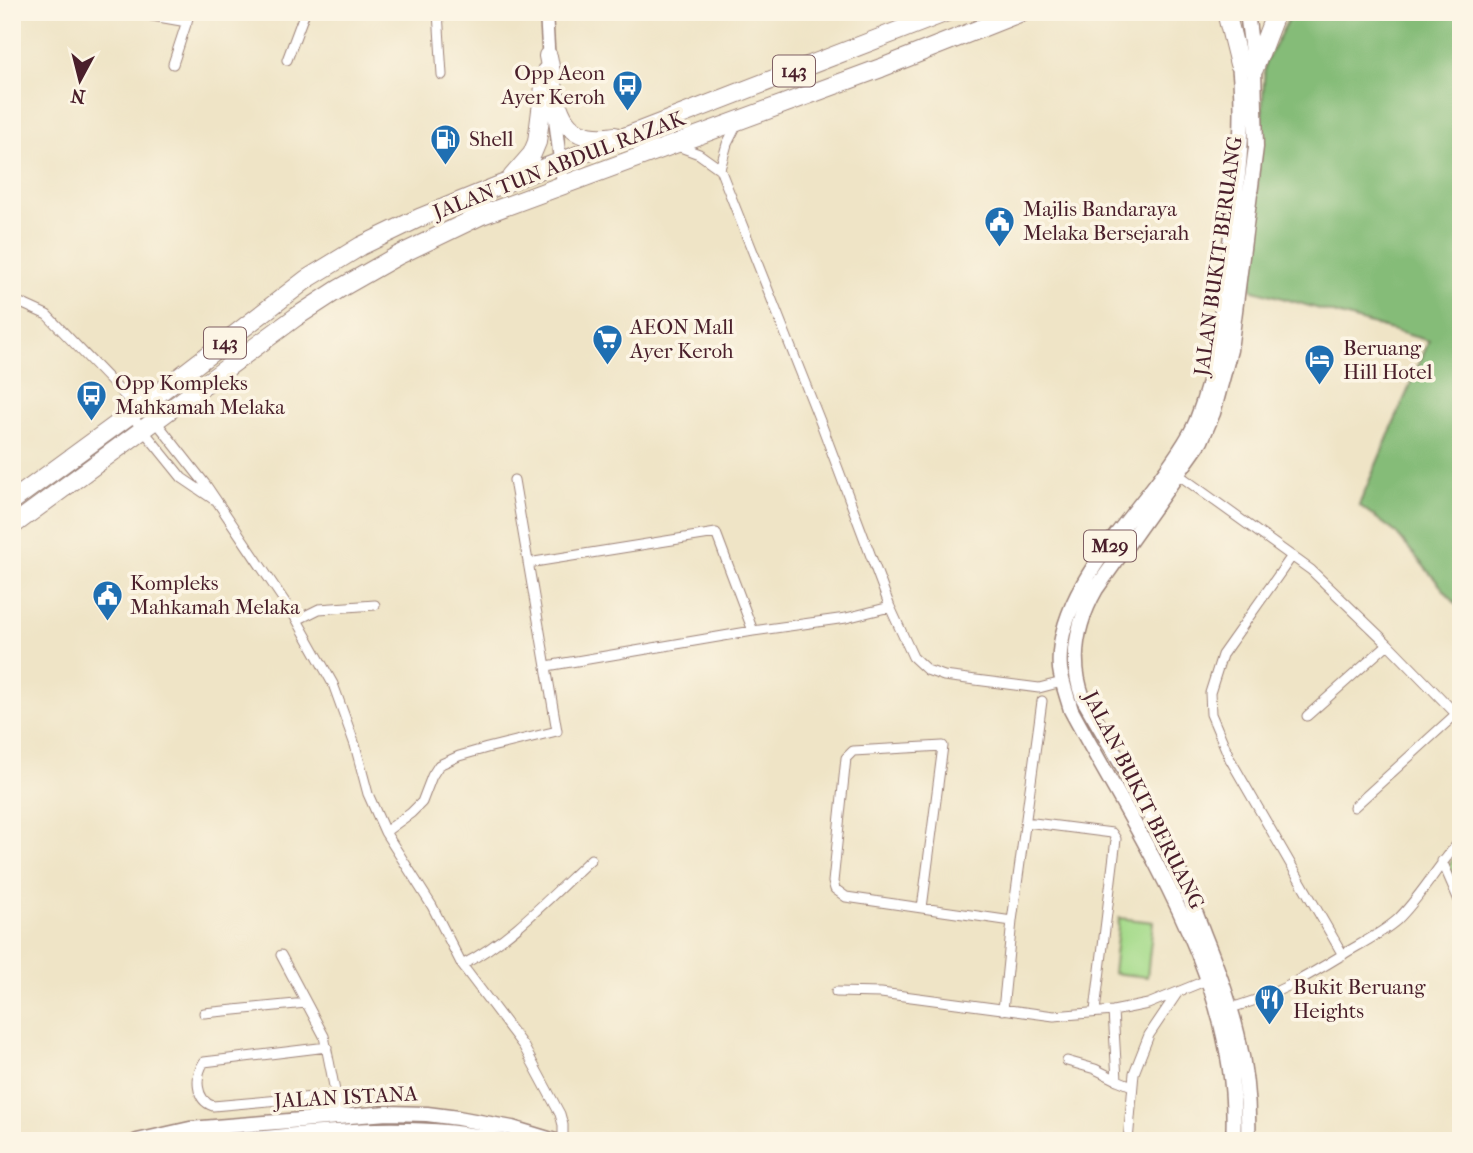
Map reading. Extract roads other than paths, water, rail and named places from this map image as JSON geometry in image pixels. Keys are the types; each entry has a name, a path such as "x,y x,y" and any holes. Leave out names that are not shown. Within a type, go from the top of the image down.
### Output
{"highway":[{"name":"JALAN TUN ABDUL RAZAK","path":"12,526 140,414 307,279 361,246 419,218 559,162 947,12"},
{"name":"JALAN TUN ABDUL RAZAK","path":"12,501 140,414 339,289 397,256 482,215 1022,12"},
{"path":"1229,12 1247,66"},
{"path":"1247,66 1276,12"},
{"path":"548,56 561,117 579,134 610,137 642,131"},
{"path":"507,183 533,154 537,142 548,56"}],"main road":[{"name":"JALAN BUKIT BERUANG","path":"1214,977 1167,881 1071,710 1062,682 1060,651 1073,602 1087,577 1175,458 1195,426 1209,384 1217,350 1241,154 1247,66 1247,12"},
{"name":"JALAN BUKIT BERUANG","path":"1247,66 1256,148 1230,350 1213,413 1201,441 1179,475 1096,589 1084,611 1077,638 1076,680 1083,698 1170,852 1244,1061 1249,1115 1248,1141"},
{"name":"JALAN BUKIT BERUANG","path":"1225,1009 1234,1118 1233,1141"},
{"name":"JALAN ISTANA","path":"137,1141 340,1116 387,1113 437,1115 512,1128 555,1141"},
{"name":"JALAN ISTANA","path":"233,1141 393,1128 460,1133 504,1141"}],"street":[{"path":"130,12 188,17 173,64"},
{"path":"287,60 304,12"},
{"path":"438,12 442,75"},
{"path":"546,12 548,56 563,184"},
{"path":"720,169 726,144 739,120"},
{"path":"674,144 699,154 720,169 890,607 914,657 927,670 944,676 1039,688 1062,682"},
{"path":"12,302 47,315 140,414 218,502 297,620 333,684 355,745 368,794 385,832 432,906 461,965 499,1011 524,1047 560,1114 563,1141"},
{"path":"140,414 182,478 218,502"},
{"path":"1179,475 1292,556 1331,588 1458,717 1354,807"},
{"path":"385,832 422,802 432,775 439,765 458,756 558,732 514,480"},
{"path":"528,563 716,533 752,631"},
{"path":"1292,556 1222,654 1210,693 1211,714 1230,759 1343,955"},
{"path":"297,620 319,609 374,605"},
{"path":"547,666 846,618 890,607"},
{"path":"1307,716 1388,644"},
{"path":"1003,1010 1012,921 1042,701"},
{"path":"922,908 943,746 853,751 846,758 833,882 835,889 846,897 922,908 1012,921"},
{"path":"1026,822 1112,833 1116,839 1095,1012"},
{"path":"1225,1009 1266,998 1287,988 1397,919 1461,840"},
{"path":"461,965 487,952 508,935 591,859"},
{"path":"1442,861 1461,905"},
{"path":"281,954 324,1036 340,1116"},
{"path":"836,992 881,993 1054,1016 1112,1011 1147,1004 1214,977"},
{"path":"1128,1141 1134,1073 1149,1035 1178,992"},
{"path":"204,1013 306,1003"},
{"path":"1112,1011 1117,1080"},
{"path":"327,1048 204,1062 200,1067 200,1096 203,1101 213,1106 336,1095"},
{"path":"1067,1061 1095,1069 1132,1086"}],"place":[{"name":"Opp Aeon Ayer Keroh","path":"628,112"},
{"name":"Shell","path":"446,166"},
{"name":"Majlis Bandaraya Melaka Bersejarah","path":"1000,248"},
{"name":"AEON Mall Ayer Keroh","path":"607,366"},
{"name":"Beruang Hill Hotel","path":"1320,387"},
{"name":"Opp Kompleks Mahkamah Melaka","path":"92,422"},
{"name":"Kompleks Mahkamah Melaka","path":"107,622"},
{"name":"Bukit Beruang Heights","path":"1270,1026"}]}
